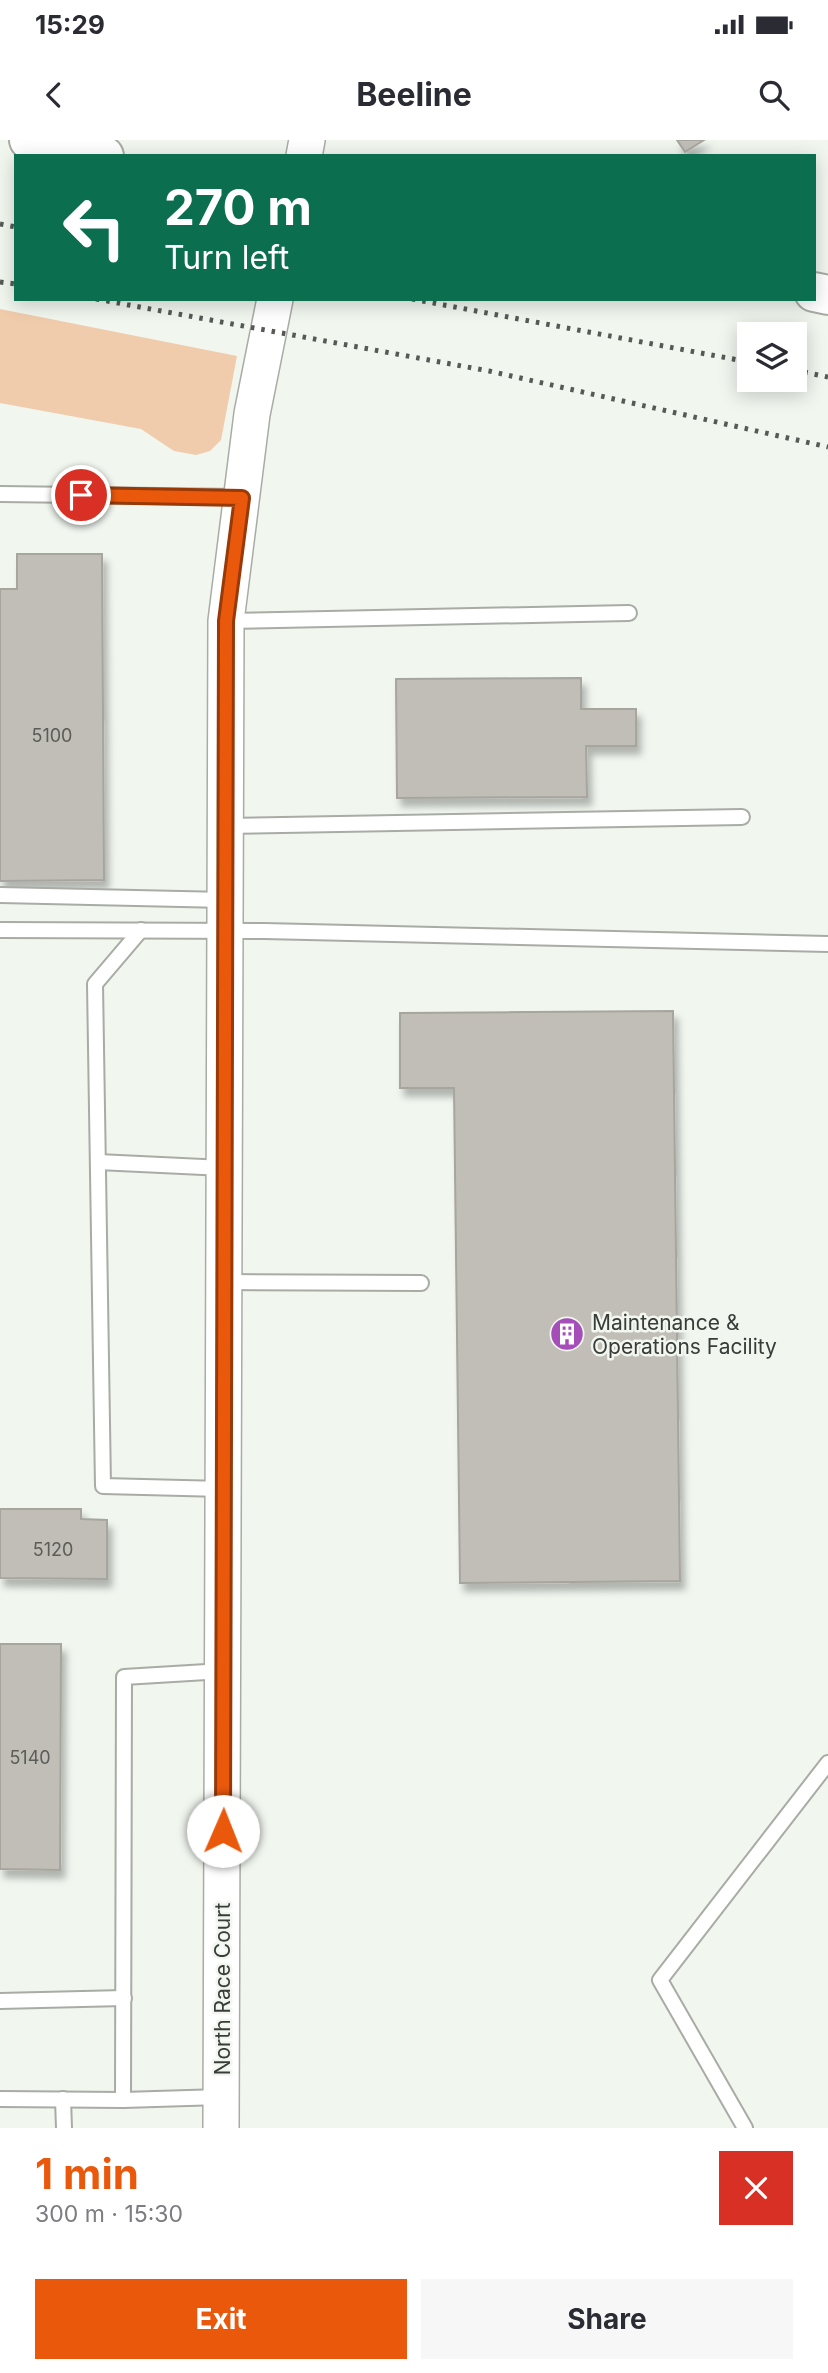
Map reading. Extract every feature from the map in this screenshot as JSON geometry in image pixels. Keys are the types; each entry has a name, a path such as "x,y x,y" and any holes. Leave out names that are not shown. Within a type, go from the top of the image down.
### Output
{"main road":[{"path":"29,140 95,154"}],"street":[{"name":"North Race Court","path":"221,2113 226,621 252,414 275,301"}],"lane":[{"path":"0,494 242,498"},
{"path":"226,621 629,613"},
{"path":"226,827 742,817"},
{"path":"0,895 226,915 828,944"},
{"path":"0,930 141,930 226,915"},
{"path":"141,930 95,984 103,1486 224,1489"},
{"path":"98,1162 225,1168"},
{"path":"225,1282 421,1283"},
{"path":"123,2099 124,1676 224,1671"},
{"path":"745,2128 660,1980 828,1763"},
{"path":"0,2001 124,1998"},
{"path":"0,2099 123,2099 221,2113"},
{"path":"63,2099 64,2128"}],"shaded area":[{"path":"0,309 237,356 221,440 210,451 196,455 174,451 141,429 0,403"}],"building":[{"path":"677,140 704,140 685,152"},
{"path":"17,554 102,554 104,880 0,881 0,589 17,589"},
{"path":"581,678 581,709 636,709 636,746 586,746 587,797 397,798 396,679"},
{"name":"Maintenance & Operations Facility","path":"673,1011 680,1581 460,1583 454,1088 400,1088 400,1013"},
{"path":"0,1509 81,1509 81,1519 107,1520 107,1579 0,1578"},
{"path":"0,1644 61,1644 60,1870 0,1869"}],"railway":[{"path":"0,224 14,227"},
{"path":"0,282 14,284"},
{"path":"107,301 489,371 828,447"},
{"path":"423,301 737,360"},
{"path":"807,373 828,377"}],"place":[{"name":"Maintenance & Operations Facility","path":"567,1334"}],"route":[{"path":"81,495 242,498 226,621 223,1831"}]}
